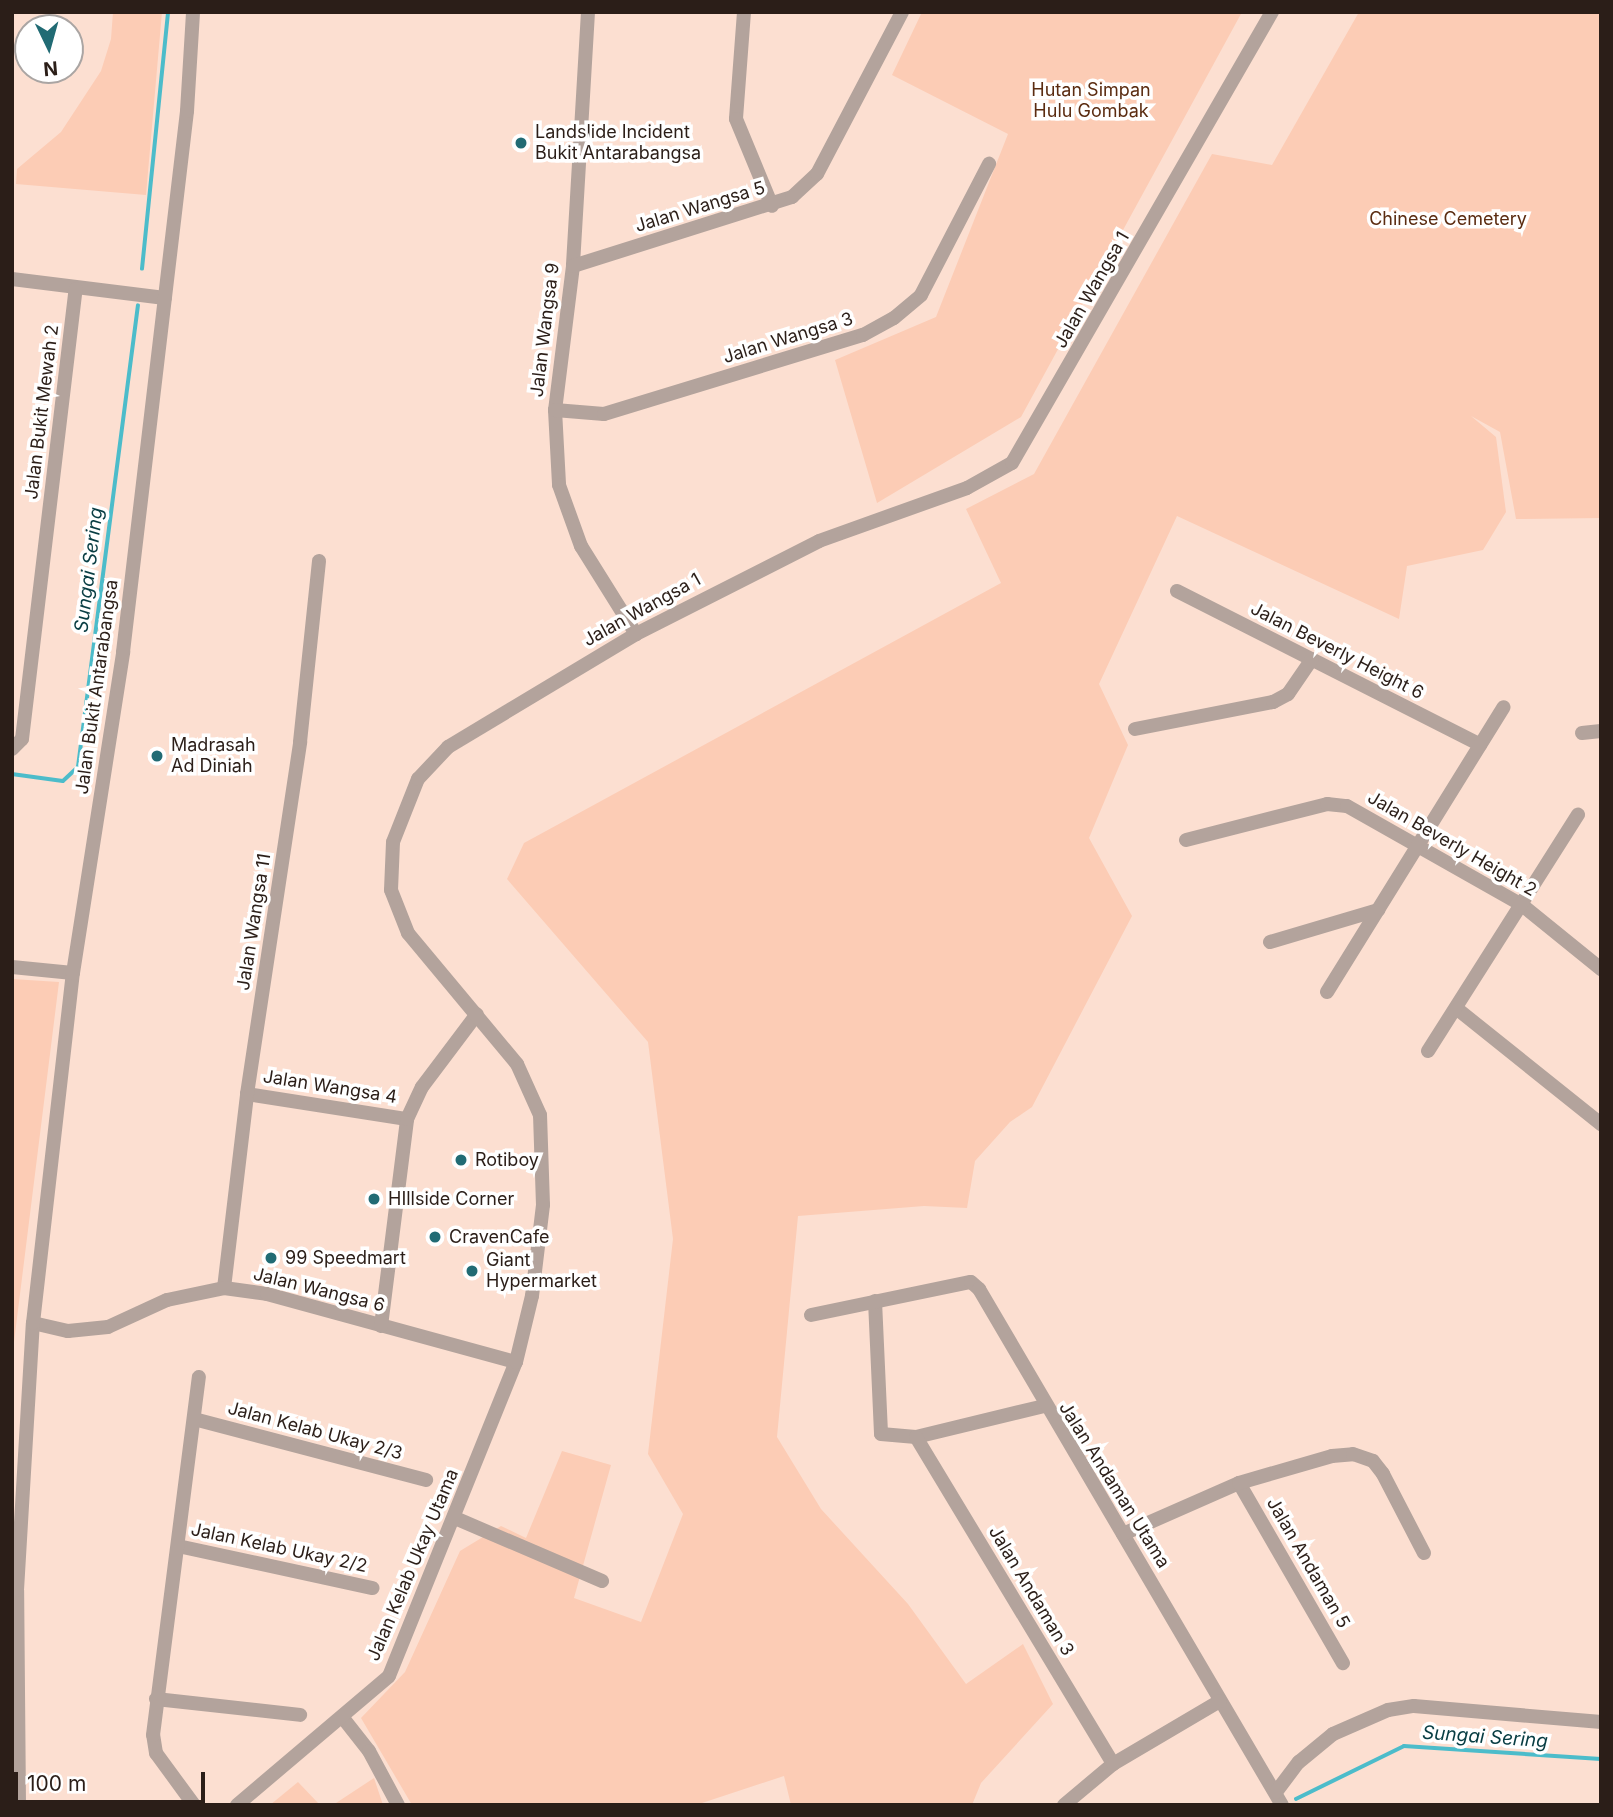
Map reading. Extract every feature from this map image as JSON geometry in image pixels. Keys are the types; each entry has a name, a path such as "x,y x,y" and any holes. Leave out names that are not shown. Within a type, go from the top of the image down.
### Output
{"street":[{"name":"Jalan Bukit Antarabangsa","path":"19,1805 15,1782 14,1716 17,1590 33,1323 74,973 123,652 187,111 193,12"},
{"name":"Jalan Wangsa 9","path":"588,12 573,266 555,410 559,485 581,546 636,634"},
{"path":"744,12 736,119 772,206"},
{"name":"Jalan Wangsa 5","path":"573,266 772,206 792,197 817,174 902,12"},
{"name":"Jalan Wangsa 1","path":"516,1362 532,1296 543,1205 540,1115 523,1076 477,1014 431,966 408,933 391,890 393,842 418,779 448,747 471,731 636,634 819,541 967,488 1012,463 1272,12"},
{"name":"Jalan Wangsa 3","path":"555,410 604,414 863,335 894,318 921,295 989,163"},
{"path":"12,279 165,298"},
{"name":"Jalan Bukit Mewah 2","path":"15,749 22,739 76,289"},
{"name":"Jalan Wangsa 11","path":"224,1288 247,1094 300,742 319,561"},
{"name":"Jalan Beverly Height 6","path":"1177,590 1480,745"},
{"path":"1135,729 1273,702 1288,694 1312,659"},
{"path":"1328,992 1504,707"},
{"path":"1582,733 1601,731"},
{"name":"Jalan Beverly Height 2","path":"1186,840 1327,804 1347,806 1419,844 1522,905 1601,969"},
{"path":"1428,1051 1578,815"},
{"path":"1270,942 1378,909"},
{"path":"12,967 74,973"},
{"path":"1456,1008 1601,1124"},
{"path":"381,1326 407,1119 422,1087 477,1014"},
{"name":"Jalan Wangsa 4","path":"247,1094 407,1119"},
{"path":"811,1315 971,1282 1044,1406"},
{"name":"Jalan Wangsa 6","path":"33,1323 68,1331 108,1327 167,1300 224,1288 267,1294 516,1362"},
{"name":"Jalan Andaman Utama","path":"876,1301 879,1428 888,1436 916,1437 1044,1406 1279,1798"},
{"name":"Jalan Kelab Ukay Utama","path":"237,1805 343,1718 389,1676 516,1362"},
{"path":"194,1805 156,1754 156,1699 199,1377"},
{"name":"Jalan Kelab Ukay 2/3","path":"194,1419 426,1480"},
{"name":"Jalan Andaman 3","path":"916,1437 1113,1764"},
{"path":"1123,1534 1239,1483 1332,1456 1353,1454 1373,1461 1424,1553"},
{"name":"Jalan Andaman 5","path":"1239,1483 1343,1663"},
{"path":"455,1518 602,1581"},
{"name":"Jalan Kelab Ukay 2/2","path":"178,1546 373,1588"},
{"path":"156,1699 300,1715"},
{"path":"1064,1805 1113,1764 1220,1701"},
{"path":"1279,1798 1299,1762 1333,1734 1388,1710 1414,1706 1601,1722"},
{"path":"343,1718 369,1751 398,1805"}],"green space":[{"path":"113,12 162,12 146,195 16,184 17,169 61,132 101,71 111,39"},
{"name":"Hutan Simpan Hulu Gombak","path":"922,12 1242,12 1021,417 877,503 835,360 936,317 1008,134 892,75"},
{"name":"Chinese Cemetery","path":"1359,12 1601,12 1601,518 1516,519 1500,432 1471,416 1496,437 1506,512 1483,550 1407,566 1399,619 1177,516 1099,684 1128,745 1089,838 1132,916 1032,1107 1010,1122 975,1161 967,1208 924,1206 798,1216 777,1437 821,1509 908,1604 966,1684 1023,1644 1053,1704 981,1783 972,1805 791,1805 784,1776 696,1805 412,1805 361,1718 405,1672 460,1551 501,1526 526,1538 562,1451 611,1465 574,1598 641,1622 683,1514 648,1454 673,1239 648,1042 507,879 524,843 1001,583 966,509 1034,474 1212,154 1272,165"},
{"path":"12,979 59,982 12,1358"},
{"path":"374,1778 383,1805 333,1805"},
{"path":"298,1782 320,1805 270,1805"}],"waterway":[{"name":"Sungai Sering","path":"142,269 168,12"},
{"name":"Sungai Sering","path":"12,774 63,781 78,767 138,306"},
{"name":"Sungai Sering","path":"1296,1799 1404,1746 1601,1759"}],"place":[{"name":"Landslide Incident Bukit Antarabangsa","path":"521,143"},
{"name":"Madrasah Ad Diniah","path":"157,756"},
{"name":"Rotiboy","path":"461,1160"},
{"name":"HIllside Corner","path":"374,1199"},
{"name":"CravenCafe","path":"435,1237"},
{"name":"99 Speedmart","path":"271,1258"},
{"name":"Giant Hypermarket","path":"472,1271"}]}
